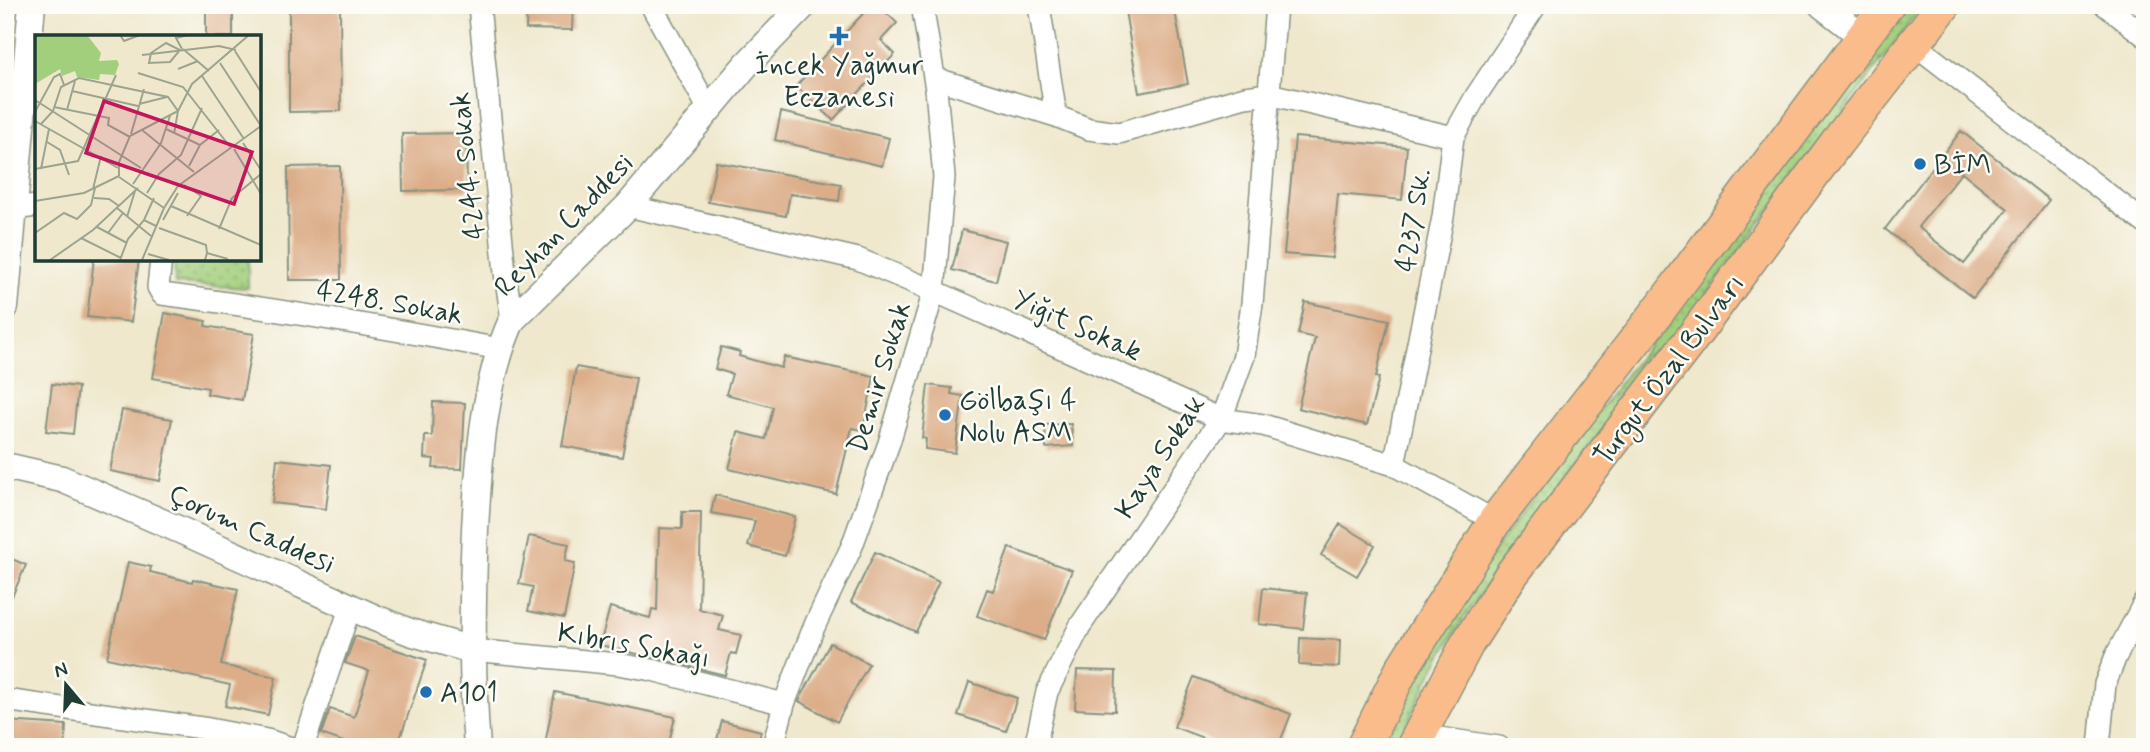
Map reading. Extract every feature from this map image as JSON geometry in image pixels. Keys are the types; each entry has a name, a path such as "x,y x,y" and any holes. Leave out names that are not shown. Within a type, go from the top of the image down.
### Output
{"main road":[{"name":"Turgut Özal Bulvarı","path":"1363,747 1403,667 1495,521 1657,314 1887,5"},
{"name":"Turgut Özal Bulvarı","path":"1416,741 1467,644 1511,575 1944,5"}],"street":[{"path":"5,307 19,208 32,5"},
{"name":"4244. Sokak","path":"479,5 505,272 513,320"},
{"path":"650,5 708,108"},
{"name":"Reyhan Caddesi","path":"477,747 471,612 481,453 486,413 500,349 513,320 628,206 708,108 804,5"},
{"name":"Demir Sokak","path":"773,747 784,704 814,627 852,546 889,443 934,290 944,177 934,78 922,5"},
{"path":"1039,5 1056,116"},
{"name":"Kaya Sokak","path":"1035,747 1047,692 1080,626 1222,419 1244,356 1252,304 1276,5"},
{"name":"4237 Sk.","path":"1394,465 1443,217 1453,137 1476,96 1536,5"},
{"path":"1822,5 1863,37"},
{"path":"2105,5 2145,36"},
{"path":"1914,44 2145,223"},
{"path":"934,78 1090,129 1119,133 1245,97 1269,94 1453,137"},
{"name":"Yiğit Sokak","path":"628,206 858,259 934,290 1222,419 1263,425 1394,465 1495,521"},
{"name":"4248. Sokak","path":"161,261 158,286 162,294 270,309 500,349"},
{"name":"Çorum Caddesi","path":"5,466 62,479 351,608 410,632 472,650"},
{"path":"2099,747 2105,684 2116,656 2145,601"},
{"path":"303,747 351,608"},
{"name":"Kıbrıs Sokağı","path":"472,650 618,664 652,670 784,704"},
{"path":"5,699 209,738 267,740 288,747"},
{"path":"1416,741 1499,747"}],"green space":[{"path":"1906,5 1923,5 1693,313 1515,542 1457,629 1431,674 1396,747 1382,747 1436,642 1499,544"},
{"path":"174,261 248,261 248,288 175,284"}],"building":[{"path":"206,5 233,5 233,35 206,35"},
{"path":"289,5 340,5 341,111 289,112"},
{"path":"527,5 573,5 572,30 526,29"},
{"path":"871,5 878,5 897,23 881,40 895,54 833,120 796,86"},
{"path":"1124,5 1174,5 1188,84 1139,93"},
{"path":"781,112 889,138 882,166 775,140"},
{"path":"1961,131 2049,200 1973,298 1885,229","holes":["1962,172 2008,209 1964,264 1918,227"]},
{"path":"466,133 467,190 403,191 402,134"},
{"path":"1295,137 1407,147 1402,200 1338,194 1332,258 1284,254"},
{"path":"716,162 841,184 839,201 790,194 786,216 708,202"},
{"path":"340,166 341,280 289,280 288,167"},
{"path":"962,230 1006,241 996,281 952,270"},
{"path":"94,261 139,261 131,322 87,317"},
{"path":"1305,302 1389,320 1376,377 1379,378 1367,425 1298,408 1315,338 1298,334"},
{"path":"165,313 206,321 205,326 254,334 242,400 207,394 208,388 153,378"},
{"path":"721,347 740,352 739,356 781,368 784,357 874,376 863,430 852,428 836,494 729,469 738,432 766,439 773,407 726,394 732,374 715,369"},
{"path":"576,367 636,378 622,457 562,446"},
{"path":"52,384 78,387 73,434 46,431"},
{"name":"Gölbaşı 4 Nolu ASM","path":"928,385 952,388 951,394 963,396 955,453 925,449 926,439 922,438"},
{"path":"433,402 465,403 462,469 433,468 434,459 424,458 425,436 432,436"},
{"path":"122,410 172,419 160,481 110,471"},
{"path":"1071,424 1073,446 1046,448 1045,425"},
{"path":"277,459 331,465 326,509 272,503"},
{"path":"715,495 795,517 785,556 748,546 755,521 711,513"},
{"path":"682,512 701,512 699,609 723,615 719,630 741,635 736,654 731,653 725,675 600,645 610,607 650,618 652,609 657,610 659,528 682,529"},
{"path":"1340,524 1375,545 1357,576 1321,555"},
{"path":"529,536 569,544 565,561 575,563 564,618 528,611 533,587 519,584"},
{"path":"1009,548 1072,570 1044,640 977,616 987,589 993,591"},
{"path":"875,552 939,582 916,632 851,602"},
{"path":"5,556 26,565 5,612"},
{"path":"128,562 151,567 150,572 238,589 221,665 276,677 268,715 225,706 230,685 107,658"},
{"path":"1263,588 1307,593 1303,629 1259,624"},
{"path":"355,636 427,660 397,747 358,747 321,734 330,709 354,717 369,671 345,663"},
{"path":"1300,638 1340,640 1339,667 1299,665"},
{"path":"830,643 869,664 837,722 799,701"},
{"path":"1077,670 1116,671 1115,711 1075,709"},
{"path":"1194,677 1291,714 1278,747 1227,747 1174,727"},
{"path":"969,682 1017,698 1006,731 958,715"},
{"path":"555,692 675,717 668,747 558,747 545,744"},
{"path":"5,721 66,725 65,747 5,747"},
{"path":"722,721 761,731 757,747 715,747"}],"place":[{"name":"İncek Yağmur Eczanesi","path":"839,36"},
{"name":"BİM","path":"1920,164"},
{"name":"Gölbaşı 4 Nolu ASM","path":"945,415"},
{"name":"A101","path":"426,692"}]}
